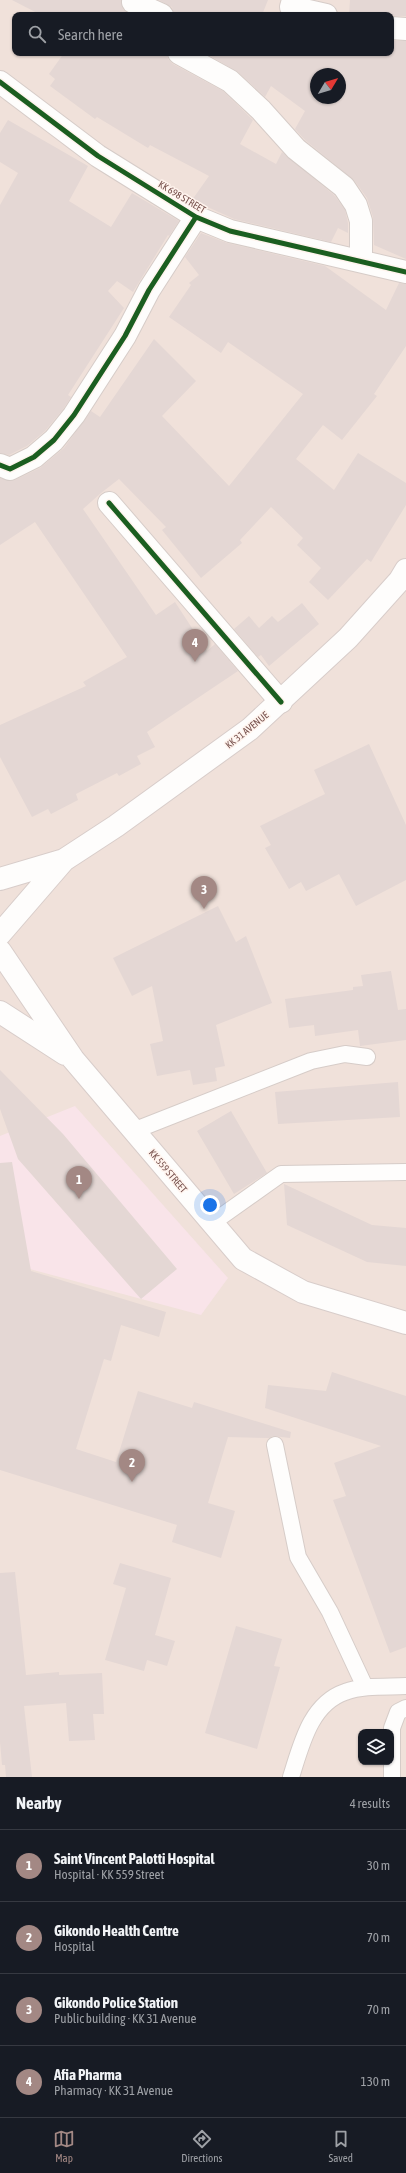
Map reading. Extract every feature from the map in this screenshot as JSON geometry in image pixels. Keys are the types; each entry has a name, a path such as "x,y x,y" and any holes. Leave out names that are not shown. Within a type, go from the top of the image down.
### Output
{"street":[{"path":"134,2 156,12"},
{"path":"292,3 318,12"},
{"path":"394,28 406,29"},
{"path":"184,56 230,81 261,110 296,149 344,188 356,205 361,221 361,262"},
{"name":"KK 698 STREET","path":"0,82 98,156 196,217 230,231 406,272"},
{"path":"0,464 10,469 34,457 54,440 74,414 125,336 148,290 196,217"},
{"path":"110,503 280,702"},
{"name":"KK 31 AVENUE","path":"0,934 64,860 116,826 250,729 348,638 400,580 406,570"},
{"name":"KK 31 AVENUE","path":"0,879 64,860"},
{"name":"KK 559 STREET","path":"0,951 73,1059 243,1259 303,1292 406,1323"},
{"name":"KK 559 STREET","path":"0,1012 73,1059"}],"lane":[{"path":"133,1131 311,1061 345,1054 367,1057"},
{"path":"212,1224 281,1174 406,1172"},
{"path":"275,1445 298,1557 330,1612 365,1688"},
{"path":"291,1777 307,1728 327,1702 344,1692 365,1688 406,1686"},
{"path":"392,1777 392,1728 398,1712 406,1708"}],"shaded area":[{"path":"0,0 406,0 406,1777 0,1777"},
{"path":"75,1106 228,1278 201,1315 0,1261 0,1136"}],"building":[{"path":"12,0 121,0 123,9 127,12 35,12"},
{"path":"159,0 268,0 263,12 173,12 172,7"},
{"path":"350,0 406,0 406,16 394,16 394,12 349,12"},
{"path":"394,41 406,41 406,259 374,245 373,217 367,198 354,180 305,140 295,129 305,111 271,86 265,97 238,72 210,56 394,56"},
{"path":"62,56 168,56 168,59 173,64 223,91 253,120 240,144 276,164 282,152 335,196 345,210 348,223 348,233 338,228 331,242 234,219 192,200 209,176 150,145 148,148 97,117 95,119 50,86 55,79 49,74"},
{"path":"8,120 88,166 69,201 111,227 132,193 179,221 169,236 168,235 133,292 117,281 108,291 124,308 68,395 71,397 64,408 45,431 27,446 9,455 0,453 0,205 18,173 0,162 0,133"},
{"path":"201,233 227,243 325,266 386,310 399,283 406,284 406,346 374,394 377,396 342,440 323,425 296,459 334,490 358,453 406,483 406,505 371,562 367,559 328,600 309,582 321,568 297,545 303,538 271,507 240,540 242,543 201,578 162,530 166,527 119,479 101,493 83,509 156,615 175,602 207,651 215,644 238,671 147,732 155,747 137,756 141,764 119,776 117,773 76,794 78,800 51,814 48,809 32,817 0,757 0,725 86,686 83,682 127,657 35,522 0,545 0,478 10,481 15,480 40,468 64,448 91,411 100,417 154,339 196,381 162,416 229,486 303,394 228,342 221,353 169,317 191,285 189,283 199,275 185,257"},
{"path":"302,603 319,624 269,666 261,655 258,657 234,629 249,616 259,628 272,616 278,622"},
{"path":"369,744 406,825 406,880 356,906 339,874 306,891 301,882 289,889 265,848 271,845 260,826 325,794 314,770"},
{"path":"218,906 236,942 246,936 272,1003 216,1025 225,1066 215,1068 217,1081 193,1085 190,1070 157,1076 150,1044 163,1041 152,986 132,996 113,958"},
{"path":"391,971 398,1010 406,1009 406,1040 360,1046 358,1030 315,1036 314,1025 289,1028 285,999 353,990 353,987 363,986 361,975"},
{"path":"0,1070 63,1134 177,1269 141,1299 18,1159 0,1109"},
{"path":"398,1082 400,1117 278,1124 275,1092"},
{"path":"231,1111 267,1173 234,1194 197,1131"},
{"path":"12,1162 31,1271 166,1312 159,1337 121,1325 111,1361 104,1359 76,1449 116,1462 138,1391 192,1408 194,1402 291,1432 290,1438 273,1436 269,1438 228,1437 208,1503 235,1511 221,1558 172,1542 177,1525 0,1470 0,1163"},
{"path":"284,1184 372,1225 406,1228 406,1266 367,1262 287,1225"},
{"path":"332,1372 406,1396 406,1647 390,1653 333,1500 346,1496 334,1463 381,1446 265,1408 268,1385 326,1391"},
{"path":"120,1563 171,1578 155,1635 175,1641 167,1666 147,1660 144,1671 105,1660 126,1588 113,1584"},
{"path":"15,1572 26,1675 59,1672 59,1675 102,1673 104,1714 93,1714 95,1740 69,1741 66,1703 24,1706 32,1777 6,1777 5,1765 2,1765 0,1742 0,1573"},
{"path":"236,1626 282,1639 274,1666 280,1667 257,1749 205,1733"}],"cycle path":[{"path":"0,82 98,156 196,217 230,231 406,272"},
{"path":"0,465 10,469 34,457 54,440 74,415 125,336 149,290 196,217"},
{"path":"109,503 281,702"}],"place":[{"name":"Afia Pharma","path":"195,662"},
{"name":"Gikondo Police Station","path":"204,909"},
{"name":"Saint Vincent Palotti Hospital","path":"79,1199"},
{"name":"Gikondo Health Centre","path":"132,1482"}]}
